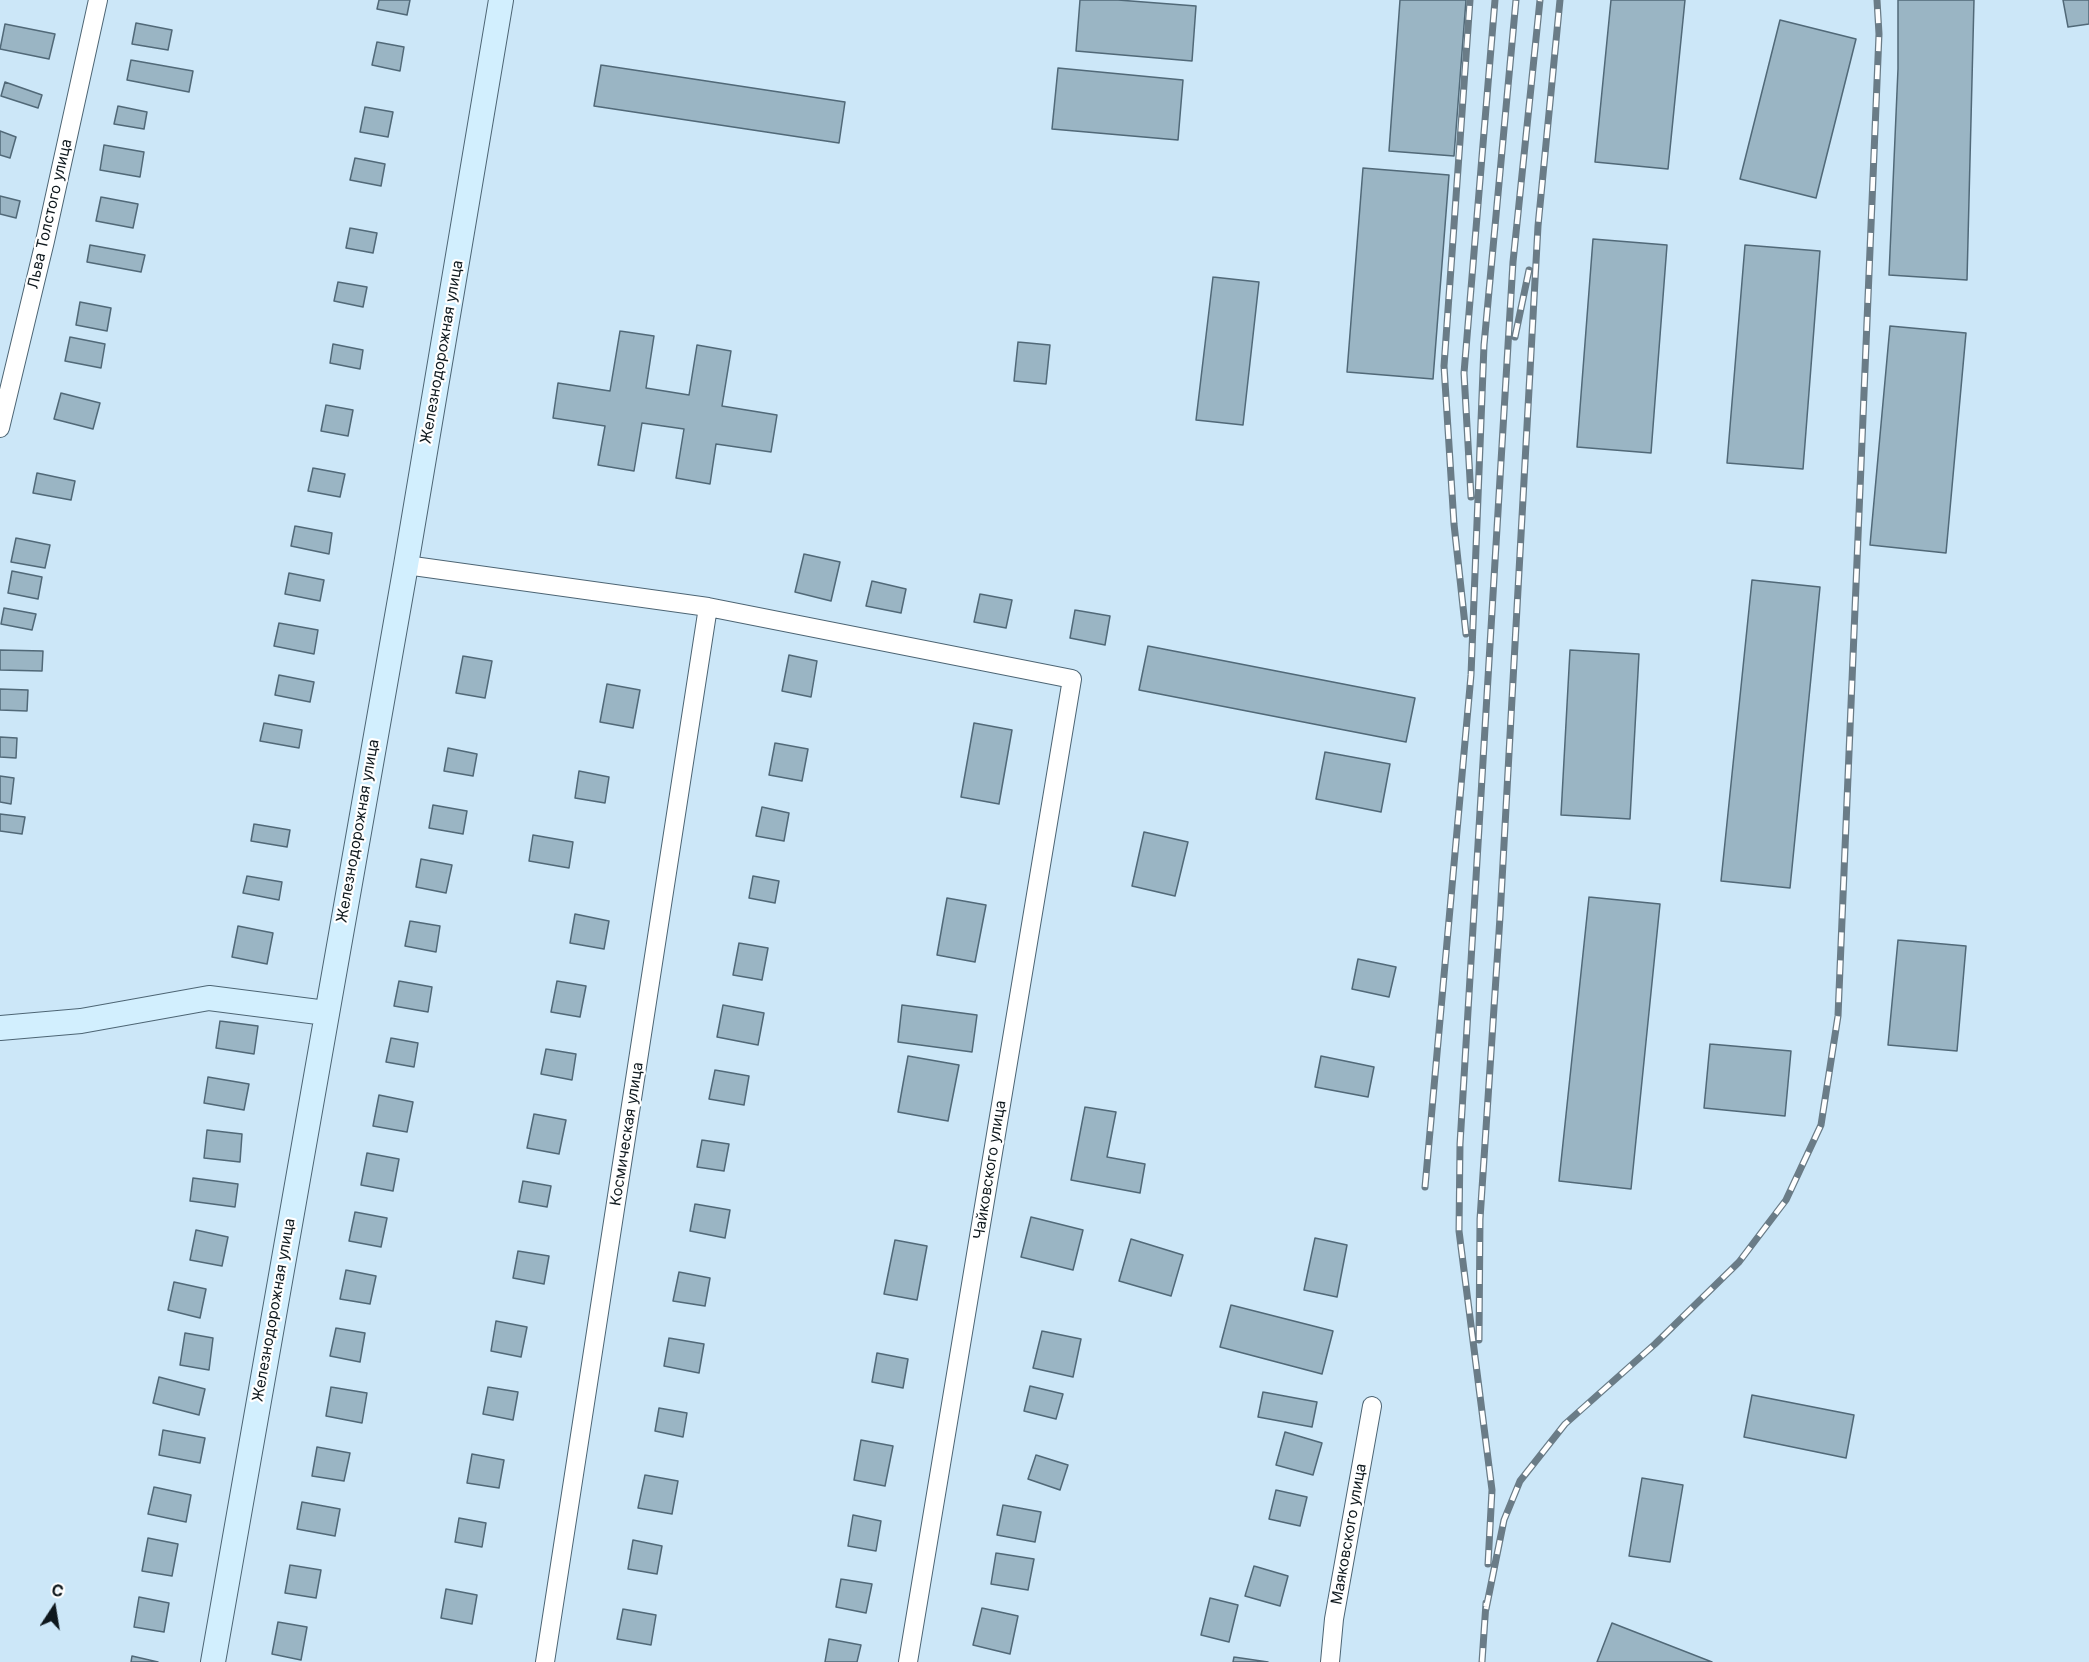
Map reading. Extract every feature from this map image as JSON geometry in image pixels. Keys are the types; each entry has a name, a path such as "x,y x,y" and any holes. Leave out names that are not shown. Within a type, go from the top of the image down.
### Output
{"street":[{"name":"Льва Толстого улица","path":"0,428 99,0"},
{"name":"Железнодорожная улица","path":"213,1662 406,565 501,0"},
{"path":"406,565 708,607"},
{"name":"Чайковского улица","path":"708,607 1072,679 908,1662"},
{"name":"Космическая улица","path":"545,1662 708,607"},
{"path":"0,1028 81,1020 209,998 326,1013"},
{"name":"Маяковского улица","path":"1330,1662 1334,1619 1372,1406"}],"building":[{"path":"379,0 410,0 407,15 377,9"},
{"path":"1080,0 1118,0 1196,6 1192,61 1076,51"},
{"path":"1400,0 1466,0 1454,156 1389,151"},
{"path":"1611,0 1685,0 1668,169 1595,162"},
{"path":"1898,0 1974,0 1967,280 1889,275 1898,69"},
{"path":"2063,0 2089,0 2089,24 2068,27"},
{"path":"1780,20 1856,39 1816,198 1740,179"},
{"path":"136,23 172,30 168,50 132,44"},
{"path":"5,24 55,34 49,59 0,49"},
{"path":"377,42 404,47 400,71 372,65"},
{"path":"131,60 193,71 189,92 127,80"},
{"path":"601,65 845,102 839,143 594,106"},
{"path":"1058,68 1183,80 1178,140 1052,129"},
{"path":"5,82 42,95 38,108 1,96"},
{"path":"118,106 147,112 144,129 114,124"},
{"path":"365,107 393,112 388,137 360,132"},
{"path":"0,131 16,137 10,158 0,155"},
{"path":"104,145 144,152 140,177 100,170"},
{"path":"355,158 385,164 381,186 350,180"},
{"path":"1363,168 1449,175 1433,379 1347,372"},
{"path":"0,196 20,201 16,218 0,214"},
{"path":"101,197 138,204 133,228 96,221"},
{"path":"350,228 377,233 373,253 346,248"},
{"path":"1593,239 1667,245 1651,453 1577,447"},
{"path":"90,245 145,255 141,272 87,262"},
{"path":"1745,245 1820,251 1803,469 1727,463"},
{"path":"1213,277 1259,282 1243,425 1196,420"},
{"path":"338,282 367,287 363,307 334,301"},
{"path":"80,302 111,308 107,331 76,325"},
{"path":"1890,326 1966,333 1946,553 1870,545"},
{"path":"620,331 654,336 646,388 689,395 697,345 731,351 722,406 777,415 771,452 716,444 710,484 676,478 684,429 642,423 634,471 598,465 605,426 553,418 558,383 610,391"},
{"path":"70,337 105,344 101,368 65,361"},
{"path":"1018,342 1050,345 1046,384 1014,381"},
{"path":"333,344 363,350 360,369 330,363"},
{"path":"61,393 100,403 93,429 54,419"},
{"path":"326,405 353,410 348,436 321,431"},
{"path":"313,468 345,474 340,497 308,491"},
{"path":"37,473 75,481 71,500 33,493"},
{"path":"295,526 332,533 329,554 291,546"},
{"path":"16,538 50,545 45,568 11,562"},
{"path":"804,554 840,562 831,601 795,592"},
{"path":"12,571 42,577 38,599 8,593"},
{"path":"289,573 324,580 320,601 285,594"},
{"path":"1752,580 1820,587 1790,888 1721,881"},
{"path":"872,581 906,589 901,613 866,606"},
{"path":"980,594 1012,600 1006,628 974,622"},
{"path":"4,608 36,614 32,630 1,624"},
{"path":"1075,610 1110,616 1105,645 1070,638"},
{"path":"279,623 318,630 314,654 274,646"},
{"path":"1148,646 1415,698 1406,742 1139,690"},
{"path":"0,650 43,651 42,671 0,670"},
{"path":"1570,650 1639,654 1630,819 1561,815"},
{"path":"789,655 817,661 811,697 782,691"},
{"path":"463,656 492,661 485,698 456,693"},
{"path":"279,675 314,682 310,702 275,695"},
{"path":"607,684 640,690 633,728 600,722"},
{"path":"0,689 28,690 27,711 0,710"},
{"path":"264,723 302,730 299,748 260,741"},
{"path":"974,723 1012,730 999,804 961,797"},
{"path":"0,737 17,738 16,758 0,757"},
{"path":"775,743 808,749 802,781 769,775"},
{"path":"448,748 477,754 473,776 444,771"},
{"path":"1325,752 1390,764 1381,812 1316,799"},
{"path":"579,771 609,777 605,803 575,798"},
{"path":"0,776 14,778 11,804 0,802"},
{"path":"433,805 467,811 463,834 429,828"},
{"path":"762,807 789,813 784,841 756,836"},
{"path":"0,814 25,817 22,834 0,831"},
{"path":"254,824 290,830 287,847 251,841"},
{"path":"1144,832 1188,842 1175,896 1132,886"},
{"path":"533,835 573,842 569,868 529,861"},
{"path":"421,859 452,865 446,893 416,887"},
{"path":"247,876 282,882 279,900 243,893"},
{"path":"753,876 779,881 775,903 749,898"},
{"path":"1589,897 1660,904 1631,1189 1559,1181"},
{"path":"947,898 986,905 975,962 937,955"},
{"path":"575,914 609,921 604,949 570,943"},
{"path":"410,921 440,926 436,952 405,946"},
{"path":"238,926 273,933 267,964 232,957"},
{"path":"1898,940 1966,946 1957,1051 1888,1045"},
{"path":"739,943 768,948 762,980 733,975"},
{"path":"1358,959 1396,967 1389,997 1352,989"},
{"path":"399,981 432,987 428,1012 394,1006"},
{"path":"557,981 586,986 580,1017 551,1012"},
{"path":"723,1005 764,1013 758,1045 717,1037"},
{"path":"902,1005 977,1015 972,1052 898,1042"},
{"path":"220,1021 258,1026 254,1054 216,1048"},
{"path":"391,1038 418,1043 414,1067 386,1062"},
{"path":"1710,1044 1791,1051 1785,1116 1704,1108"},
{"path":"546,1049 576,1054 572,1080 541,1074"},
{"path":"908,1056 959,1065 948,1121 898,1112"},
{"path":"1321,1056 1374,1067 1368,1097 1315,1087"},
{"path":"715,1070 749,1076 744,1105 709,1099"},
{"path":"208,1077 249,1084 244,1110 204,1103"},
{"path":"379,1095 413,1102 407,1132 373,1126"},
{"path":"1085,1107 1116,1112 1107,1157 1145,1164 1140,1193 1071,1180"},
{"path":"534,1114 566,1120 559,1154 527,1148"},
{"path":"207,1130 242,1134 240,1162 204,1158"},
{"path":"702,1140 729,1144 724,1171 697,1167"},
{"path":"367,1153 399,1159 393,1191 361,1185"},
{"path":"193,1178 238,1184 235,1207 190,1201"},
{"path":"523,1181 551,1186 547,1207 519,1202"},
{"path":"695,1204 730,1210 725,1238 690,1231"},
{"path":"355,1212 387,1218 381,1247 349,1241"},
{"path":"1031,1217 1083,1230 1073,1270 1021,1257"},
{"path":"196,1230 228,1237 222,1266 190,1260"},
{"path":"1315,1238 1347,1245 1337,1297 1304,1290"},
{"path":"1131,1239 1183,1255 1171,1296 1119,1281"},
{"path":"895,1240 927,1246 917,1300 884,1294"},
{"path":"518,1251 549,1256 544,1284 513,1278"},
{"path":"346,1270 376,1276 370,1304 340,1299"},
{"path":"679,1272 710,1278 705,1306 673,1301"},
{"path":"174,1282 206,1289 200,1318 168,1310"},
{"path":"1231,1305 1333,1331 1322,1374 1220,1347"},
{"path":"496,1321 527,1327 521,1357 491,1351"},
{"path":"336,1328 365,1333 360,1362 330,1356"},
{"path":"1042,1331 1081,1339 1073,1377 1033,1368"},
{"path":"185,1333 213,1338 209,1370 180,1365"},
{"path":"669,1338 704,1344 699,1373 664,1366"},
{"path":"877,1353 908,1359 903,1388 872,1382"},
{"path":"159,1377 205,1389 199,1415 153,1403"},
{"path":"1030,1386 1063,1394 1056,1419 1024,1411"},
{"path":"331,1387 367,1393 362,1423 326,1416"},
{"path":"488,1387 518,1392 513,1420 483,1414"},
{"path":"1263,1392 1317,1402 1312,1427 1258,1417"},
{"path":"1752,1395 1854,1415 1846,1458 1744,1437"},
{"path":"659,1408 687,1413 683,1437 655,1431"},
{"path":"163,1430 205,1438 200,1463 159,1455"},
{"path":"1285,1432 1322,1443 1313,1475 1276,1465"},
{"path":"861,1440 893,1446 885,1486 854,1480"},
{"path":"317,1447 350,1453 344,1481 312,1476"},
{"path":"472,1454 504,1460 499,1488 467,1483"},
{"path":"1036,1455 1068,1465 1060,1490 1028,1479"},
{"path":"645,1475 678,1481 672,1514 638,1508"},
{"path":"1642,1478 1683,1485 1670,1562 1629,1556"},
{"path":"154,1487 191,1495 186,1522 148,1514"},
{"path":"1276,1490 1307,1497 1300,1526 1269,1519"},
{"path":"302,1502 340,1509 335,1536 297,1529"},
{"path":"1003,1505 1041,1512 1035,1542 997,1535"},
{"path":"853,1515 881,1521 876,1551 848,1546"},
{"path":"459,1518 486,1523 482,1547 455,1542"},
{"path":"148,1538 178,1544 172,1576 142,1571"},
{"path":"633,1540 662,1546 657,1574 628,1569"},
{"path":"996,1553 1034,1559 1028,1590 991,1584"},
{"path":"290,1565 321,1570 316,1598 285,1593"},
{"path":"1254,1566 1288,1576 1280,1606 1245,1596"},
{"path":"841,1579 872,1584 866,1613 836,1607"},
{"path":"446,1589 477,1595 472,1624 441,1618"},
{"path":"139,1597 169,1603 164,1632 134,1627"},
{"path":"1210,1598 1238,1605 1229,1642 1201,1635"},
{"path":"982,1608 1018,1616 1010,1654 973,1645"},
{"path":"623,1609 656,1615 651,1645 617,1639"},
{"path":"278,1622 307,1627 301,1660 272,1654"},
{"path":"1612,1623 1712,1662 1597,1662"},
{"path":"829,1639 861,1645 857,1662 825,1662"},
{"path":"132,1656 158,1662 131,1662"},
{"path":"1234,1657 1268,1662 1233,1662"}],"railway":[{"path":"1466,634 1454,524 1444,366 1470,0"},
{"path":"1471,497 1464,373 1495,0"},
{"path":"1425,1187 1471,675 1484,345 1516,0"},
{"path":"1488,1564 1492,1490 1459,1231 1460,1144 1513,262 1540,0"},
{"path":"1479,1340 1480,1219 1500,917 1538,226 1560,0"},
{"path":"1486,1609 1504,1520 1520,1481 1565,1424 1655,1344 1739,1262 1786,1200 1821,1125 1838,1016 1879,34 1877,0"},
{"path":"1515,337 1529,270"},
{"path":"1482,1662 1486,1603"}]}
